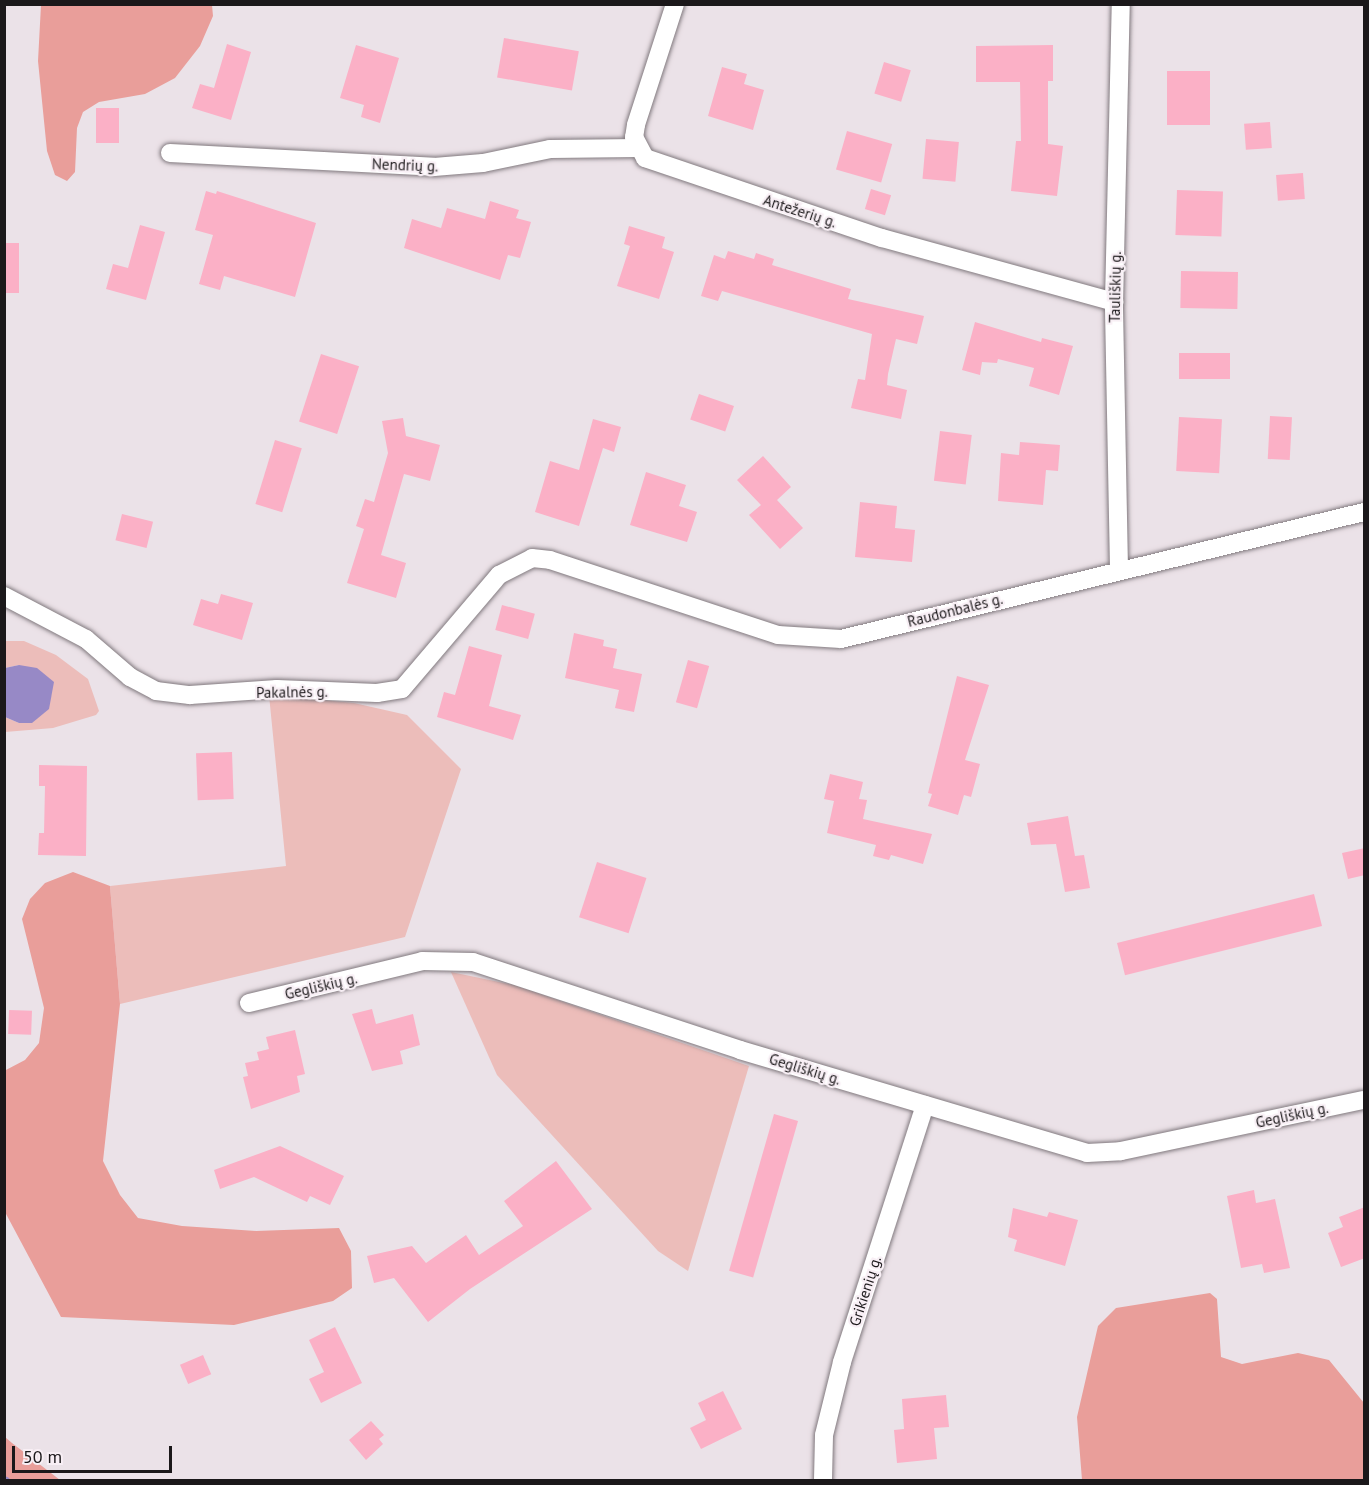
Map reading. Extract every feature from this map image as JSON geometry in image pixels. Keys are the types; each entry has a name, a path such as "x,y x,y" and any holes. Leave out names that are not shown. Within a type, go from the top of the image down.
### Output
{"street":[{"path":"638,148 636,125 675,4"},
{"name":"Tauliškių g.","path":"1119,569 1114,302 1122,4"},
{"name":"Nendrių g.","path":"170,153 434,167 483,164 550,149 638,148"},
{"name":"Antežerių g.","path":"638,148 654,164 882,238 1114,302"},
{"name":"Raudonbalės g.","path":"550,560 778,635 805,639 841,639 1119,569 1365,512"},
{"name":"Pakalnės g.","path":"4,596 86,639 130,677 156,691 201,695 277,689 378,693 402,689 499,575 532,558 550,560"},
{"name":"Gegliškių g.","path":"249,1003 422,961 473,962 740,1050 1087,1153 1121,1151 1365,1100"},
{"name":"Grikienių g.","path":"823,1480 824,1435 842,1362 925,1105"}],"shaded area":[{"path":"41,5 212,5 213,16 200,46 175,78 145,94 99,102 83,112 77,128 75,172 67,181 55,175 47,151 38,61"},
{"path":"6,641 24,641 56,655 88,679 99,711 96,715 53,728 5,732 5,717 19,723 19,665 5,668"},
{"path":"19,665 37,668 54,682 49,709 32,723 19,723 5,717 5,668"},
{"path":"269,695 354,703 407,715 461,769 405,937 120,1004 110,886 286,866"},
{"path":"73,872 110,886 120,1004 103,1161 120,1195 138,1218 182,1226 256,1231 339,1228 351,1251 352,1288 333,1301 234,1325 61,1317 5,1212 4,1071 25,1060 39,1043 44,1008 22,919 30,899 45,883"},
{"path":"451,972 514,985 749,1066 688,1271 658,1251 497,1075"},
{"path":"1210,1293 1217,1299 1221,1357 1242,1364 1298,1353 1329,1360 1364,1403 1364,1480 1082,1480 1077,1417 1098,1326 1116,1308"},
{"path":"5,1437 12,1443 60,1480 5,1480"}],"building":[{"path":"504,38 579,51 572,91 497,77"},
{"path":"227,44 251,52 231,120 192,108 200,84 214,88"},
{"path":"356,45 399,58 380,123 361,117 364,105 340,98"},
{"path":"1053,45 1053,81 1048,81 1048,144 1063,146 1057,196 1011,191 1016,141 1021,141 1020,82 976,82 976,46"},
{"path":"884,62 911,70 901,102 874,94"},
{"path":"722,67 747,74 744,84 764,90 753,130 708,116"},
{"path":"1167,71 1210,71 1210,125 1167,125"},
{"path":"96,108 119,108 119,143 96,143"},
{"path":"1270,122 1272,148 1246,150 1244,124"},
{"path":"847,131 892,144 881,182 836,169"},
{"path":"926,139 959,142 955,182 923,179"},
{"path":"1303,173 1305,199 1278,201 1276,175"},
{"path":"871,189 891,195 885,215 865,209"},
{"path":"1177,190 1223,192 1221,237 1175,235"},
{"path":"206,191 216,194 217,191 316,223 295,297 224,276 220,290 199,284 213,235 195,230"},
{"path":"490,201 519,210 516,218 531,222 520,258 508,255 500,280 404,248 412,219 441,228 447,208 485,219"},
{"path":"140,225 165,232 146,300 106,289 113,264 128,268"},
{"path":"629,226 665,237 662,248 674,252 659,299 617,286 630,246 624,244"},
{"path":"4,243 19,243 19,293 4,293"},
{"path":"728,251 754,259 756,253 774,259 772,265 851,289 848,299 924,316 917,344 896,339 888,374 887,385 907,390 901,419 851,408 858,379 865,380 872,334 722,291 718,301 701,296 714,255 725,259"},
{"path":"1181,271 1238,272 1237,309 1180,308"},
{"path":"975,322 1041,342 1042,338 1073,346 1059,395 1029,386 1034,368 998,359 997,363 982,362 980,375 962,370"},
{"path":"1179,353 1230,353 1230,379 1179,379"},
{"path":"321,354 359,366 337,434 299,422"},
{"path":"699,394 734,406 725,432 690,420"},
{"path":"1270,416 1292,417 1290,460 1268,459"},
{"path":"1179,417 1222,419 1219,473 1176,471"},
{"path":"403,418 406,436 440,445 430,481 404,474 381,555 406,563 396,598 347,583 364,529 356,526 365,499 374,502 388,453 382,421"},
{"path":"593,419 621,427 614,452 603,448 579,526 535,512 550,461 579,470"},
{"path":"940,431 972,435 966,485 934,481"},
{"path":"275,440 302,448 282,512 255,504"},
{"path":"1020,442 1060,445 1058,471 1046,470 1043,505 998,501 1001,453 1019,455"},
{"path":"763,456 791,487 777,500 803,528 780,549 749,515 761,505 737,480"},
{"path":"646,472 686,485 679,506 697,512 687,542 630,525"},
{"path":"860,502 897,506 895,528 915,530 912,562 855,557"},
{"path":"122,514 153,522 147,548 115,540"},
{"path":"221,594 253,603 242,640 193,625 201,599 218,604"},
{"path":"502,605 535,614 528,639 495,630"},
{"path":"574,633 604,640 603,646 617,649 613,668 642,674 634,712 615,708 619,690 565,678"},
{"path":"469,646 502,655 489,706 521,715 513,740 437,717 444,692 455,695"},
{"path":"688,660 709,666 697,708 676,702"},
{"path":"957,676 989,685 965,760 980,764 971,797 964,795 958,815 928,806 932,794 928,793"},
{"path":"232,752 234,799 198,800 196,753"},
{"path":"39,765 87,766 86,856 38,855 39,833 44,833 45,786 39,786"},
{"path":"830,774 863,782 859,799 867,800 863,819 932,834 923,864 891,855 889,860 873,856 876,845 827,833 834,801 824,799"},
{"path":"1068,816 1075,856 1084,855 1090,888 1065,892 1056,844 1031,845 1027,823"},
{"path":"1365,848 1365,875 1348,879 1342,853"},
{"path":"597,862 646,878 629,933 579,917"},
{"path":"1314,894 1322,926 1125,975 1117,943"},
{"path":"372,1009 376,1024 413,1014 420,1045 400,1051 403,1064 372,1071 352,1014"},
{"path":"9,1010 32,1011 31,1035 8,1034"},
{"path":"295,1030 305,1074 297,1076 300,1092 251,1109 243,1077 248,1076 245,1063 259,1060 257,1052 269,1049 266,1037"},
{"path":"774,1114 798,1121 753,1278 729,1271"},
{"path":"280,1146 344,1176 330,1205 310,1196 307,1202 254,1177 220,1189 214,1170"},
{"path":"556,1161 592,1209 470,1289 428,1322 394,1278 374,1283 367,1256 412,1246 426,1263 466,1235 479,1255 523,1226 504,1201"},
{"path":"1254,1190 1256,1203 1275,1199 1290,1268 1264,1273 1262,1264 1241,1268 1227,1196"},
{"path":"1365,1207 1365,1258 1341,1267 1328,1233 1343,1227 1339,1217"},
{"path":"1013,1208 1047,1217 1049,1212 1078,1220 1065,1266 1014,1251 1017,1240 1008,1237"},
{"path":"335,1327 362,1383 321,1403 309,1379 324,1372 309,1340"},
{"path":"203,1355 211,1374 188,1384 180,1365"},
{"path":"723,1391 742,1429 701,1449 690,1428 706,1420 698,1403"},
{"path":"946,1395 949,1427 934,1428 937,1459 897,1463 894,1430 904,1429 902,1399"},
{"path":"371,1421 384,1435 379,1439 383,1444 366,1460 349,1440"}]}
